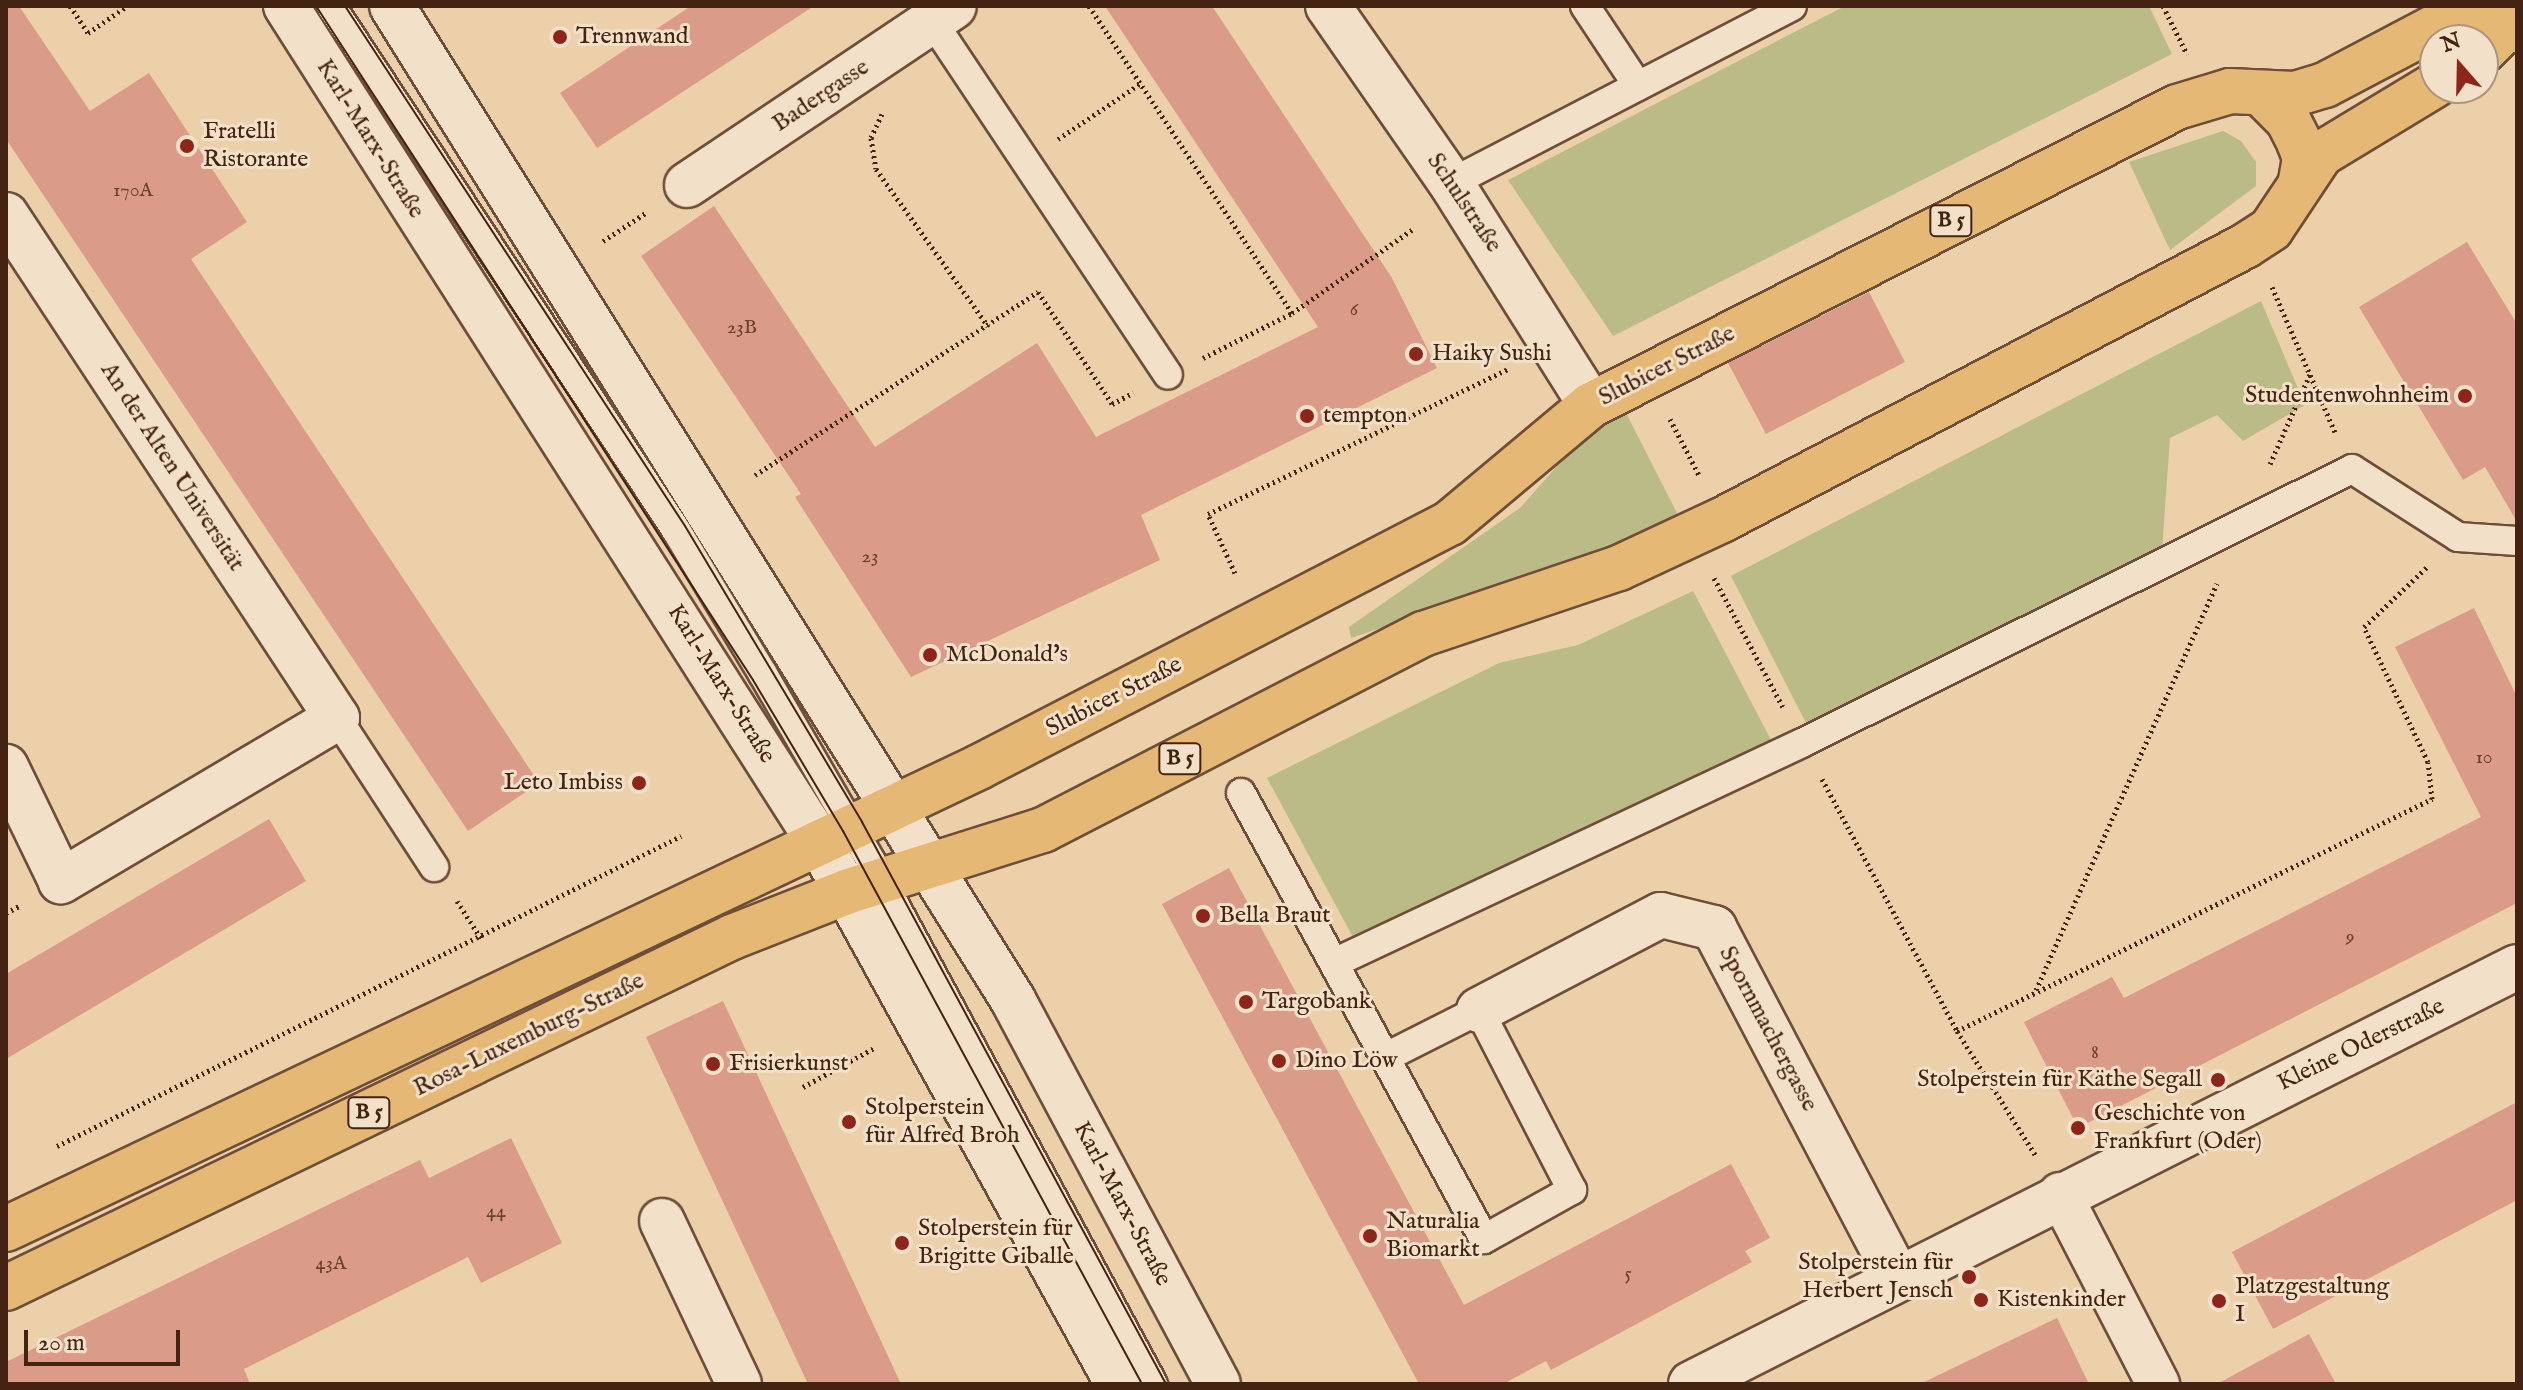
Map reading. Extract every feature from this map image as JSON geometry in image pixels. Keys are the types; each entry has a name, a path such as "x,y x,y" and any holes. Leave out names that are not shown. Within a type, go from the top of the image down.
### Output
{"main road":[{"name":"Slubicer Straße","path":"897,813 979,767 1450,523 1591,405 1648,375 2177,107 2230,91 2262,94 2325,85 2475,6"},
{"path":"2499,36 2517,19"},
{"path":"2262,94 2282,113 2299,142 2305,158 2301,181"},
{"name":"B 5","path":"930,866 1043,830 1423,634 1619,568 1722,520 2245,246 2271,229 2301,181 2343,137 2419,94"},
{"name":"Rosa-Luxemburg-Straße","path":"6,1288 722,942 850,860 897,813"},
{"name":"Rosa-Luxemburg-Straße","path":"6,1229 710,895 850,860 930,866"}],"street":[{"name":"Karl-Marx-Straße","path":"286,6 850,860 1118,1384"},
{"name":"Karl-Marx-Straße","path":"392,6 1013,1000 1218,1384"},
{"name":"Schulstraße","path":"1328,6 1451,183 1591,405"},
{"name":"Badergasse","path":"687,185 943,13"},
{"name":"An der Alten Universität","path":"6,215 337,718"},
{"path":"6,767 61,881 337,718"},
{"name":"Spornmachergasse","path":"1479,1010 1661,915 1714,928 1897,1277"},
{"name":"Kleine Oderstraße","path":"1691,1384 2060,1194 2517,967"},
{"path":"2060,1194 2158,1384"},
{"path":"662,1221 739,1384"}],"lane":[{"path":"331,6 676,530 850,860 1153,1384"},
{"path":"1585,6 1638,86"},
{"path":"1451,183 1792,6"},
{"path":"943,13 1026,160 1168,375"},
{"path":"1334,963 1802,743 2352,469 2458,537 2517,541"},
{"name":"An der Alten Universität","path":"337,718 434,867"},
{"path":"1241,793 1484,1239 1572,1190 1479,1010"},
{"name":"Spornmachergasse","path":"1386,1057 1479,1010"}],"path":[{"path":"70,6 88,33 127,6"},
{"path":"1089,6 1292,313"},
{"path":"2163,6 2193,65"},
{"path":"1026,160 1140,84"},
{"path":"888,100 871,138 876,169 988,326"},
{"path":"755,475 1038,292 1112,404 1292,313 1412,230"},
{"path":"2268,276 2352,469"},
{"path":"1235,573 1208,514 1515,366"},
{"path":"2036,990 2310,374"},
{"path":"1648,375 1722,520"},
{"path":"1957,1031 2432,799 2428,762 2364,627 2458,537"},
{"path":"1707,566 1957,1031 2060,1194"},
{"path":"48,1150 681,836"},
{"path":"803,1087 887,1040"}],"green space":[{"path":"1845,6 2149,6 2172,54 1613,336 1508,180"},
{"path":"2223,131 2241,141 2256,162 2256,186 2170,250 2129,162"},
{"path":"2261,301 2305,405 2243,441 2217,415 2170,438 2162,550 1808,727 1731,576"},
{"path":"1624,409 1679,517 1609,551 1351,638 1349,627 1520,508 1567,455"},
{"path":"1693,591 1771,740 1354,939 1267,778 1499,663 1578,645"}],"building":[{"path":"6,6 19,6 90,111 149,73 247,222 191,259 539,783 468,831 6,139"},
{"path":"691,6 814,6 597,148 560,93"},
{"path":"1105,6 1212,6 1392,278 1437,368 1141,515 1160,560 911,677 795,497 801,494 641,256 714,206 875,447 1037,343 1096,437 1318,327"},
{"name":"Studentenwohnheim","path":"2467,242 2517,324 2517,522 2485,467 2463,480 2359,307"},
{"path":"1869,292 1905,362 1766,434 1728,363"},
{"path":"2474,608 2517,697 2517,903 2078,1128 2024,1022 2112,977 2124,998 2481,817 2395,647"},
{"path":"269,819 306,881 6,1059 6,974"},
{"path":"1229,868 1464,1305 1731,1164 1770,1238 1745,1251 1752,1262 1551,1370 1546,1361 1503,1384 1419,1384 1162,904"},
{"path":"723,1001 901,1384 808,1384 646,1037"},
{"path":"2517,1102 2517,1200 2273,1329 2232,1252"},
{"path":"511,1138 562,1243 481,1283 468,1257 244,1369 250,1384 6,1384 6,1362 420,1160 429,1178"},
{"path":"2057,1318 2089,1384 1920,1384"},
{"path":"2309,1334 2336,1384 2217,1384"}],"tram line":[{"path":"316,6 753,680 843,831 1142,1384"},
{"path":"345,6 685,526 862,822 1166,1384"}],"place":[{"name":"Trennwand","path":"560,37"},
{"name":"Fratelli Ristorante","path":"187,146"},
{"name":"Haiky Sushi","path":"1416,354"},
{"name":"Studentenwohnheim","path":"2465,396"},
{"name":"tempton","path":"1307,416"},
{"name":"McDonald's","path":"930,655"},
{"name":"Leto Imbiss","path":"639,783"},
{"name":"Bella Braut","path":"1203,916"},
{"name":"Targobank","path":"1246,1002"},
{"name":"Dino Löw","path":"1279,1061"},
{"name":"Frisierkunst","path":"713,1064"},
{"name":"Stolperstein für Käthe Segall","path":"2218,1080"},
{"name":"Stolperstein für Alfred Broh","path":"849,1122"},
{"name":"Geschichte von Frankfurt (Oder)","path":"2078,1128"},
{"name":"Naturalia Biomarkt","path":"1370,1236"},
{"name":"Stolperstein für Brigitte Giballe","path":"902,1243"},
{"name":"Stolperstein für Herbert Jensch","path":"1969,1277"},
{"name":"Kistenkinder","path":"1981,1300"},
{"name":"Platzgestaltung I","path":"2219,1301"}]}
